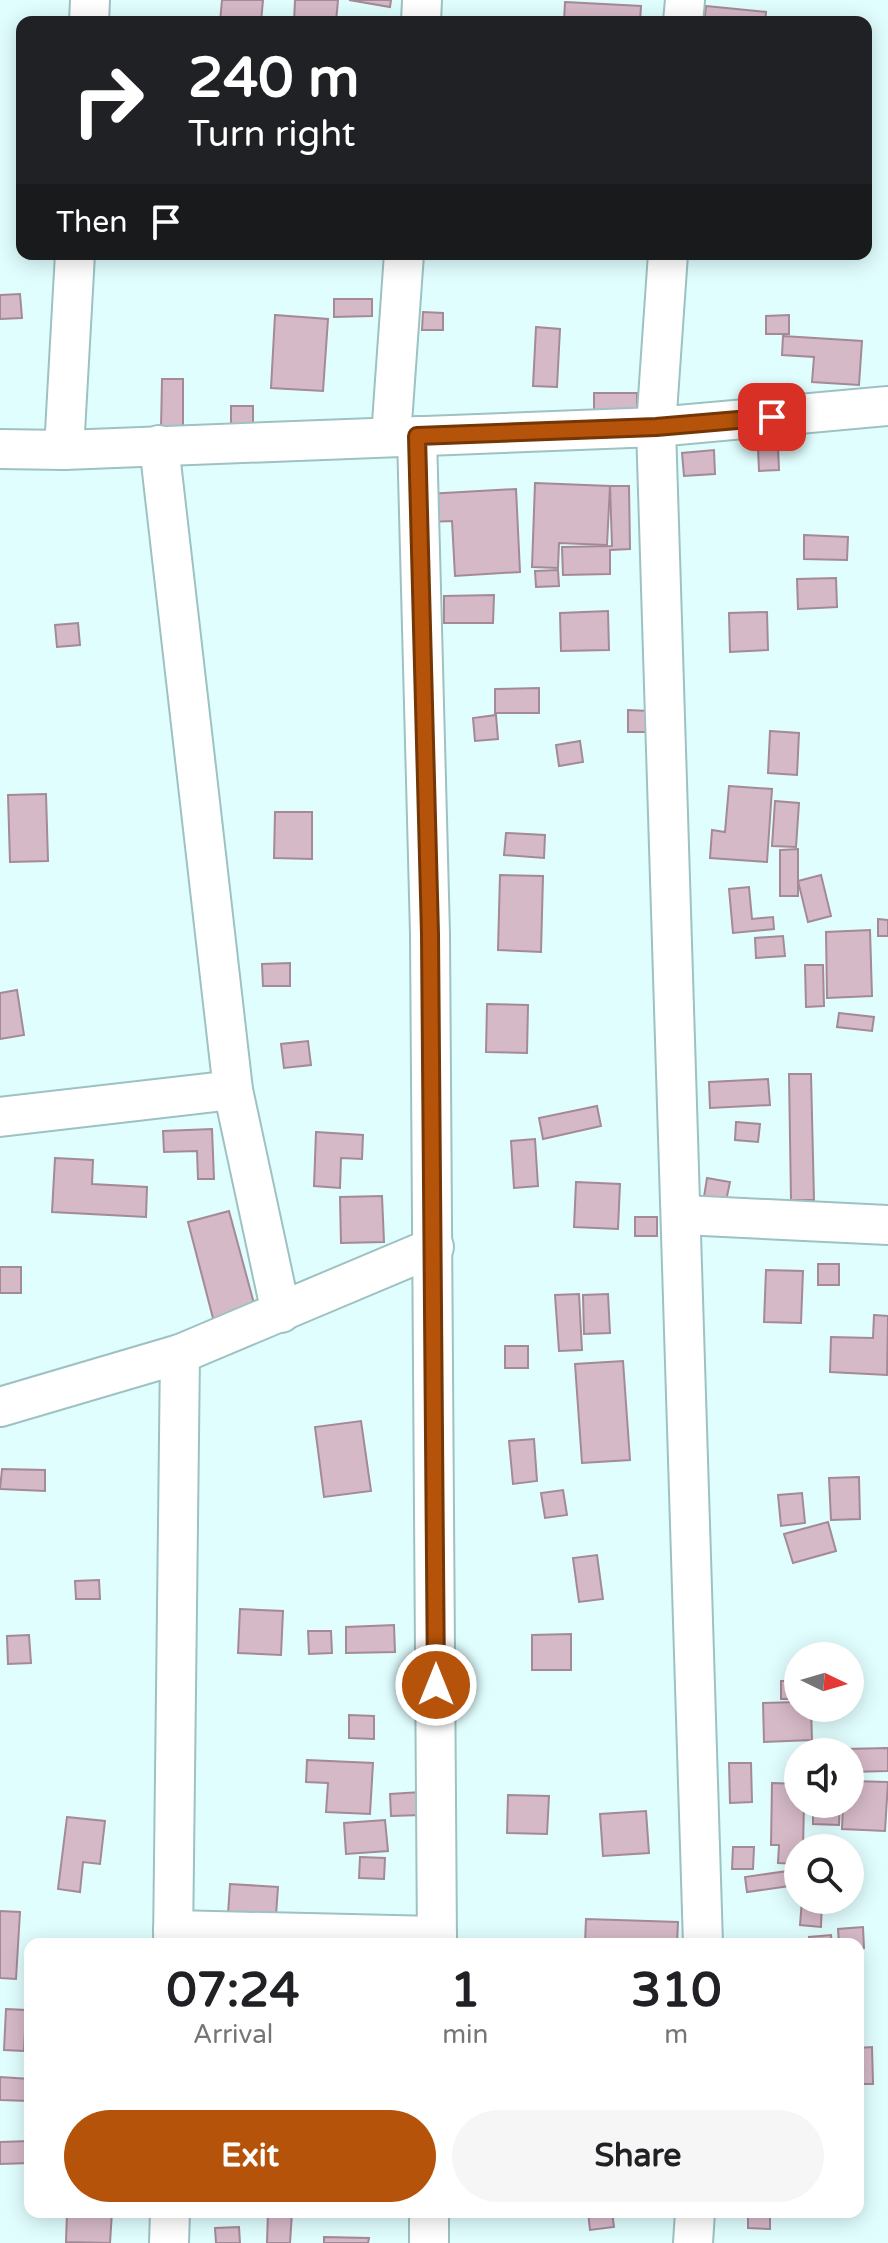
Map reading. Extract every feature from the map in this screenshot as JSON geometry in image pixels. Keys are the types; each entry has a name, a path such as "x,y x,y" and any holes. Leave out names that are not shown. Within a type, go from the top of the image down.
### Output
{"street":[{"path":"64,450 75,260"},
{"path":"404,260 404,436 434,1247 437,1938"},
{"path":"668,260 656,427 683,1215 703,1938"},
{"path":"0,449 64,450 656,427 888,406"},
{"path":"159,445 233,1090 281,1313"},
{"path":"0,1117 233,1090"},
{"path":"683,1215 888,1225"},
{"path":"0,1407 180,1354 434,1247"},
{"path":"180,1354 173,1937 261,1938"},
{"path":"169,2243 170,2218"},
{"path":"429,2218 429,2243"},
{"path":"693,2243 695,2218"}],"building":[{"path":"222,0 263,0 262,16 221,16"},
{"path":"295,0 338,0 337,16 294,16"},
{"path":"349,0 391,0 390,7"},
{"path":"565,2 641,6 640,16 564,16"},
{"path":"706,6 766,12 766,16 705,16"},
{"path":"20,294 22,318 0,319 0,295"},
{"path":"334,299 372,299 372,316 334,317"},
{"path":"423,312 443,313 443,330 422,330"},
{"path":"275,315 328,319 323,391 271,388"},
{"path":"789,315 789,334 766,334 766,316"},
{"path":"536,327 560,329 557,387 533,386"},
{"path":"783,336 862,341 859,385 812,382 814,357 782,355"},
{"path":"162,379 183,379 183,430 161,429"},
{"path":"594,393 637,393 637,416 594,417"},
{"path":"231,406 253,406 253,429 231,429"},
{"path":"778,447 779,470 759,471 758,449"},
{"path":"714,450 715,474 684,476 682,453"},
{"path":"535,483 610,486 607,545 559,543 558,568 532,567"},
{"path":"610,486 629,486 630,549 610,550 610,574 563,575 562,547 612,546"},
{"path":"516,489 520,572 455,576 452,521 429,522 427,494"},
{"path":"804,535 848,537 847,560 804,559"},
{"path":"558,570 559,586 536,587 535,571"},
{"path":"836,578 837,607 798,609 797,579"},
{"path":"494,595 493,623 444,623 444,596"},
{"path":"608,611 609,650 561,651 560,613"},
{"path":"767,612 768,650 730,652 729,613"},
{"path":"78,623 80,645 57,647 55,625"},
{"path":"539,688 539,713 495,713 495,689"},
{"path":"628,710 649,711 650,732 628,732"},
{"path":"496,715 498,739 475,741 473,718"},
{"path":"770,731 799,733 797,775 768,773"},
{"path":"580,741 583,762 559,766 556,745"},
{"path":"729,786 772,789 767,862 710,858 712,830 725,832"},
{"path":"46,794 48,861 10,862 8,795"},
{"path":"775,801 799,803 796,847 772,846"},
{"path":"275,812 312,812 312,859 274,858"},
{"path":"506,833 545,835 544,858 504,855"},
{"path":"798,849 798,896 780,896 780,850"},
{"path":"500,875 543,876 541,952 498,950"},
{"path":"821,875 831,916 808,922 798,881"},
{"path":"749,887 752,919 773,917 774,929 733,933 729,889"},
{"path":"878,919 888,920 888,936 878,936"},
{"path":"870,930 872,996 827,998 826,932"},
{"path":"783,936 785,956 756,958 755,938"},
{"path":"290,963 290,986 263,986 262,964"},
{"path":"805,965 823,965 824,1006 806,1007"},
{"path":"17,990 24,1035 0,1039 0,993"},
{"path":"487,1004 528,1005 527,1053 486,1052"},
{"path":"839,1013 874,1017 872,1031 837,1027"},
{"path":"308,1041 311,1065 284,1068 281,1044"},
{"path":"789,1074 811,1074 814,1200 791,1200"},
{"path":"768,1079 770,1105 710,1108 709,1082"},
{"path":"597,1106 601,1126 543,1139 539,1118"},
{"path":"736,1122 760,1124 758,1142 735,1140"},
{"path":"212,1129 214,1179 198,1179 197,1151 164,1152 163,1131"},
{"path":"316,1132 363,1135 362,1159 341,1158 340,1188 314,1186"},
{"path":"535,1139 538,1186 514,1188 511,1141"},
{"path":"55,1158 93,1160 92,1184 147,1187 146,1217 52,1212"},
{"path":"707,1178 730,1182 726,1201 704,1197"},
{"path":"576,1182 620,1184 618,1229 574,1227"},
{"path":"382,1196 384,1242 341,1243 340,1197"},
{"path":"229,1211 256,1311 214,1322 188,1222"},
{"path":"635,1217 657,1217 657,1236 635,1236"},
{"path":"818,1264 839,1264 839,1285 818,1285"},
{"path":"0,1267 21,1267 21,1293 0,1293"},
{"path":"766,1270 803,1271 801,1323 764,1322"},
{"path":"579,1294 582,1350 559,1351 555,1295"},
{"path":"608,1294 610,1333 584,1334 583,1295"},
{"path":"874,1315 888,1316 887,1375 830,1372 831,1337 873,1338"},
{"path":"505,1346 528,1346 528,1368 505,1368"},
{"path":"623,1361 630,1460 582,1463 575,1364"},
{"path":"361,1421 371,1491 324,1497 315,1427"},
{"path":"534,1439 537,1481 513,1484 509,1441"},
{"path":"2,1469 45,1470 45,1491 0,1489"},
{"path":"859,1477 860,1519 831,1520 829,1478"},
{"path":"563,1490 567,1515 545,1518 541,1493"},
{"path":"802,1493 805,1523 781,1526 778,1495"},
{"path":"828,1522 836,1551 793,1563 784,1534"},
{"path":"597,1555 603,1599 579,1602 573,1558"},
{"path":"99,1580 100,1599 76,1599 75,1581"},
{"path":"240,1609 283,1611 281,1655 238,1653"},
{"path":"394,1625 395,1652 346,1653 346,1627"},
{"path":"308,1631 331,1631 332,1653 309,1654"},
{"path":"571,1634 571,1670 532,1670 532,1635"},
{"path":"29,1635 31,1663 8,1664 7,1636"},
{"path":"781,1681 784,1681 784,1699 781,1699"},
{"path":"784,1702 784,1722 811,1722 812,1738 764,1742 763,1703"},
{"path":"349,1715 374,1716 374,1739 349,1738"},
{"path":"888,1748 888,1771 864,1772 864,1749"},
{"path":"307,1760 373,1763 370,1814 326,1812 328,1783 306,1782"},
{"path":"729,1763 751,1763 752,1802 730,1803"},
{"path":"864,1781 888,1782 885,1831 842,1829 842,1818 864,1818"},
{"path":"772,1783 784,1783 784,1818 804,1818 803,1834 784,1834 784,1863 778,1863 779,1845 771,1845"},
{"path":"421,1792 422,1815 391,1816 390,1794"},
{"path":"508,1795 549,1796 547,1834 507,1833"},
{"path":"646,1811 649,1853 603,1856 600,1814"},
{"path":"67,1817 105,1821 100,1864 83,1862 80,1892 58,1889"},
{"path":"813,1818 839,1818 839,1825 813,1824"},
{"path":"385,1820 388,1851 346,1854 344,1823"},
{"path":"733,1847 754,1847 753,1869 732,1869"},
{"path":"360,1857 385,1858 384,1879 359,1878"},
{"path":"784,1872 784,1887 747,1892 745,1877"},
{"path":"230,1884 278,1887 274,1938 226,1938"},
{"path":"0,1911 20,1912 16,1979 0,1978"},
{"path":"801,1914 821,1914 821,1927 800,1925"},
{"path":"586,1919 678,1922 677,1938 585,1938"},
{"path":"863,1927 864,1938 839,1938 838,1929"},
{"path":"831,1935 831,1938 809,1938"},
{"path":"6,2009 24,2010 24,2051 4,2050"},
{"path":"872,2047 873,2084 864,2084 864,2048"},
{"path":"0,2077 24,2079 24,2101 0,2100"},
{"path":"24,2141 24,2163 0,2164 0,2142"},
{"path":"67,2218 112,2218 110,2243 66,2242"},
{"path":"268,2218 292,2218 290,2243 267,2243"},
{"path":"589,2218 613,2218 614,2227 590,2230"},
{"path":"748,2218 770,2218 770,2229 748,2228"},
{"path":"239,2227 240,2243 216,2243 215,2228"},
{"path":"324,2237 369,2238 368,2243 324,2243"}],"route":[{"path":"436,1685 430,934 417,436 656,427 772,417"}]}
